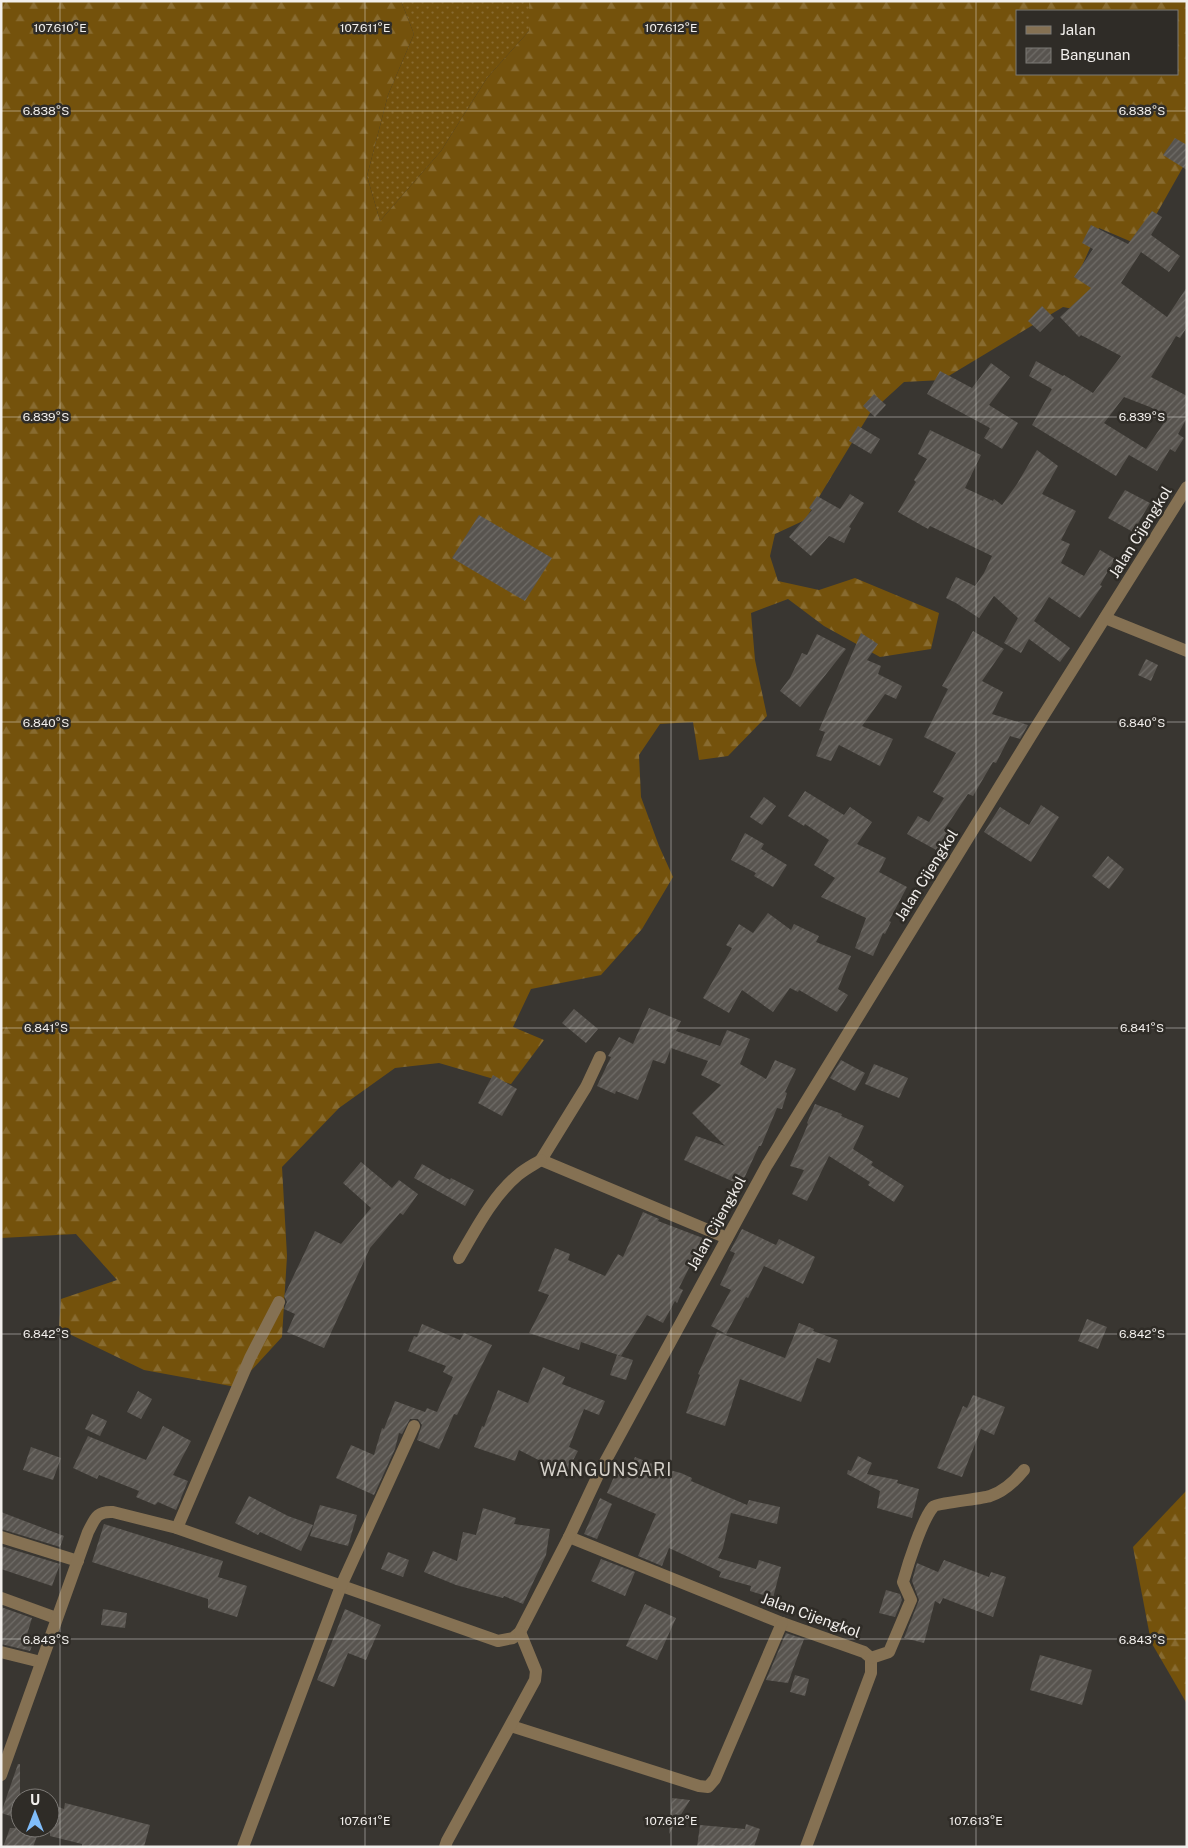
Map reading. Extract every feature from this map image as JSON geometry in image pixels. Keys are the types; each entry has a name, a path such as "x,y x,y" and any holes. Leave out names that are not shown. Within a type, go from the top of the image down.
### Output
{"street":[{"name":"Jalan Cijengkol","path":"806,1847 872,1673 871,1658 864,1652 782,1623 569,1537 599,1473 767,1165 1035,728 1186,489"},
{"path":"1105,618 1187,651"},
{"path":"459,1258 500,1193 519,1174 541,1160 586,1087 600,1057"},
{"path":"541,1160 727,1238"},
{"path":"177,1528 250,1358 278,1302"},
{"path":"243,1847 342,1586 414,1426"},
{"path":"871,1658 889,1652 911,1600 904,1587 904,1579 923,1527 933,1507 937,1504 991,1496 1017,1479 1024,1470"},
{"path":"1,1775 78,1560 93,1522 97,1515 104,1511 177,1528 498,1641 513,1638 520,1632 569,1537"},
{"path":"1,1537 78,1560"},
{"path":"1,1598 56,1618"},
{"path":"511,1726 699,1786 708,1787 715,1779 782,1623"},
{"path":"445,1847 446,1840 536,1680 536,1671 520,1632"},
{"path":"1,1652 41,1662"}],"green space":[{"path":"1,1 401,1 414,34 388,95 367,176 380,221 441,151 487,78 529,31 529,1 1187,1 1187,160 1139,245 1099,228 1081,268 1108,294 1098,314 1063,307 942,380 904,382 870,413 805,520 775,534 770,556 778,581 819,590 855,578 939,613 931,649 880,657 824,626 788,599 751,613 755,660 767,716 728,756 699,760 693,722 660,724 639,755 641,797 673,877 642,929 601,975 531,989 513,1027 544,1040 511,1084 439,1063 395,1068 339,1108 282,1167 287,1256 282,1337 236,1387 144,1370 59,1329 61,1299 117,1280 76,1234 1,1238"},
{"path":"401,1 529,1 529,31 487,78 441,151 380,221 367,176 388,95 414,34"},
{"path":"1187,1490 1187,1704 1151,1642 1133,1547"}],"building":[{"path":"1175,138 1187,145 1187,170 1163,155"},
{"path":"1152,211 1162,217 1151,235 1180,256 1169,272 1141,252 1121,283 1167,317 1187,287 1187,327 1180,338 1176,336 1151,377 1187,396 1187,418 1178,434 1184,438 1175,452 1170,449 1157,471 1129,455 1116,476 1032,425 1052,389 1029,376 1036,361 1093,393 1121,356 1081,335 1079,337 1060,317 1091,288 1074,277 1093,249 1082,243 1091,225 1128,244","holes":["1124,397 1150,407 1168,417 1146,449 1104,423"]},
{"path":"1042,306 1054,318 1040,332 1028,321"},
{"path":"991,363 1010,377 989,405 1018,423 1002,449 984,438 990,428 927,394 940,371 972,388"},
{"path":"874,394 886,405 875,417 863,406"},
{"path":"858,426 880,439 871,454 849,441"},
{"path":"930,430 981,455 965,488 993,501 994,499 1002,505 1037,450 1058,466 1042,494 1076,511 1061,540 1070,544 1061,563 1084,576 1100,550 1115,559 1100,585 1102,586 1080,618 1049,597 1034,621 1070,648 1060,662 1029,639 1021,653 1004,643 1018,618 994,596 979,618 946,598 956,577 975,586 992,556 930,526 928,529 898,512 927,459 918,454"},
{"path":"1125,490 1150,503 1133,532 1108,518"},
{"path":"850,494 864,503 849,527 851,528 844,543 829,536 811,556 789,537 812,510 809,508 817,496 840,509"},
{"path":"479,515 552,558 525,601 452,558"},
{"path":"973,631 1004,649 982,681 1003,692 992,714 1028,725 1020,739 1010,736 996,763 993,762 973,796 968,794 944,830 948,833 938,851 907,834 918,816 929,822 944,798 933,792 956,753 924,737 948,689 942,686"},
{"path":"861,633 878,644 867,660 881,666 878,674 902,686 896,699 885,694 862,726 893,739 880,766 839,745 831,761 816,756 825,732 819,730"},
{"path":"817,634 846,649 800,707 780,691 790,678 802,653 807,655"},
{"path":"1146,659 1158,665 1151,681 1138,675"},
{"path":"805,791 844,815 850,807 872,822 857,844 886,858 879,872 907,887 873,956 855,948 866,918 821,897 835,878 814,865 829,840 805,824 804,826 788,816"},
{"path":"764,797 776,806 762,825 750,817"},
{"path":"1041,805 1059,817 1031,862 984,832 1000,807 1029,825"},
{"path":"745,833 764,844 761,849 787,865 773,887 754,876 756,873 731,860"},
{"path":"1108,856 1124,869 1109,889 1092,876"},
{"path":"768,913 791,930 794,924 819,936 816,942 851,956 838,989 848,995 837,1012 799,990 798,992 790,988 773,1012 742,990 729,1013 703,998 732,948 726,945 739,924 753,933"},
{"path":"649,1008 681,1021 676,1031 720,1046 727,1030 750,1039 740,1064 766,1079 775,1060 796,1069 785,1092 787,1093 782,1109 777,1108 761,1146 759,1146 741,1185 684,1160 696,1136 725,1146 692,1113 721,1085 701,1075 708,1061 671,1048 665,1064 653,1060 638,1100 616,1091 615,1094 597,1086 611,1057 608,1056 619,1037 633,1044"},
{"path":"574,1009 598,1029 586,1043 562,1023"},
{"path":"841,1060 865,1073 855,1091 830,1078"},
{"path":"874,1064 908,1078 899,1098 865,1084"},
{"path":"493,1075 517,1089 502,1116 478,1103"},
{"path":"815,1104 842,1114 841,1116 864,1126 853,1149 873,1162 871,1165 904,1186 894,1202 868,1185 870,1182 829,1156 807,1201 792,1194 804,1170 790,1166"},
{"path":"361,1162 392,1188 399,1180 418,1194 403,1215 400,1213 370,1248 324,1348 287,1332 295,1314 284,1309 287,1302 284,1296 315,1231 341,1244 371,1208 343,1183"},
{"path":"422,1164 450,1180 451,1178 474,1190 465,1206 414,1178"},
{"path":"643,1212 659,1219 658,1221 708,1240 702,1256 696,1254 679,1288 683,1290 677,1303 675,1301 663,1323 647,1315 621,1356 581,1342 579,1350 529,1333 549,1295 538,1291 555,1248 570,1254 568,1260 605,1276 618,1254 623,1257"},
{"path":"742,1229 776,1245 779,1239 815,1257 803,1284 764,1266 748,1298 746,1297 726,1334 711,1326 731,1290 720,1285 735,1253 730,1251"},
{"path":"1087,1319 1107,1327 1098,1349 1078,1341"},
{"path":"799,1323 814,1329 813,1331 838,1340 830,1363 817,1358 801,1402 740,1379 725,1426 686,1413 700,1375 698,1374 717,1332 785,1358"},
{"path":"422,1324 460,1340 464,1333 492,1345 457,1415 454,1414 439,1449 417,1440 422,1425 418,1419 410,1419 402,1434 399,1433 395,1449 374,1495 336,1478 351,1445 374,1455 382,1428 384,1429 395,1401 425,1412 427,1408 437,1412 453,1377 443,1372 446,1366 408,1351 414,1336 417,1337"},
{"path":"617,1355 633,1360 626,1380 610,1375"},
{"path":"543,1367 565,1377 562,1384 605,1401 599,1415 584,1409 569,1447 578,1451 566,1474 519,1450 515,1461 474,1447 498,1390 528,1403"},
{"path":"138,1391 152,1399 141,1419 127,1412"},
{"path":"973,1395 1005,1407 994,1435 981,1429 962,1477 937,1468 963,1406 967,1408"},
{"path":"92,1414 107,1421 100,1436 85,1429"},
{"path":"163,1426 191,1441 173,1475 188,1481 176,1510 158,1502 155,1505 136,1497 139,1491 99,1475 97,1479 73,1468 88,1436 146,1460"},
{"path":"31,1447 61,1458 53,1480 23,1470"},
{"path":"858,1456 872,1463 867,1474 898,1480 897,1483 919,1489 912,1518 877,1508 880,1491 847,1474 848,1470 851,1471"},
{"path":"635,1457 681,1473 692,1478 691,1481 747,1505 749,1500 780,1507 777,1524 731,1513 723,1548 718,1558 756,1569 759,1560 781,1567 773,1598 750,1591 751,1586 719,1577 721,1572 669,1548 662,1566 638,1556 656,1514 607,1493 616,1472 627,1478"},
{"path":"249,1496 288,1516 313,1525 301,1551 260,1532 258,1535 235,1523"},
{"path":"600,1498 612,1504 597,1539 584,1534"},
{"path":"320,1505 357,1515 348,1546 310,1536"},
{"path":"483,1508 516,1518 514,1524 550,1529 546,1555 523,1604 504,1596 503,1598 456,1585 424,1572 433,1551 457,1561 463,1532 476,1535"},
{"path":"1,1512 64,1536 60,1547 1,1529"},
{"path":"104,1524 223,1561 218,1577 247,1586 237,1617 208,1608 208,1599 92,1562"},
{"path":"1,1546 60,1564 52,1586 1,1569"},
{"path":"388,1552 409,1560 403,1577 381,1569"},
{"path":"601,1559 635,1572 625,1596 591,1581"},
{"path":"944,1560 989,1577 991,1572 1006,1577 993,1617 943,1598 940,1604 935,1601 924,1643 904,1638 919,1600 912,1581 917,1563 938,1572"},
{"path":"886,1590 900,1594 902,1600 895,1617 879,1613"},
{"path":"645,1604 676,1618 657,1660 626,1646"},
{"path":"1,1607 32,1618 26,1638 34,1641 30,1651 1,1644"},
{"path":"103,1609 127,1613 125,1628 101,1625"},
{"path":"345,1609 381,1625 366,1660 348,1653 334,1687 317,1680"},
{"path":"786,1633 804,1639 788,1683 766,1680"},
{"path":"1040,1655 1092,1670 1082,1705 1030,1690"},
{"path":"795,1675 809,1679 805,1696 790,1692"},
{"path":"18,1764 20,1764 20,1788 10,1788 10,1816 1,1813"},
{"path":"672,1798 690,1800 669,1834"},
{"path":"65,1803 150,1825 144,1847 82,1847 82,1844 58,1838 60,1838 60,1808 64,1809"},
{"path":"746,1824 760,1829 754,1847 715,1845 714,1847 697,1847 700,1825 745,1829"},
{"path":"10,1828 10,1838 36,1838 33,1847 3,1847"}],"district":[{"name":"WANGUNSARI","path":"606,1469"}]}
